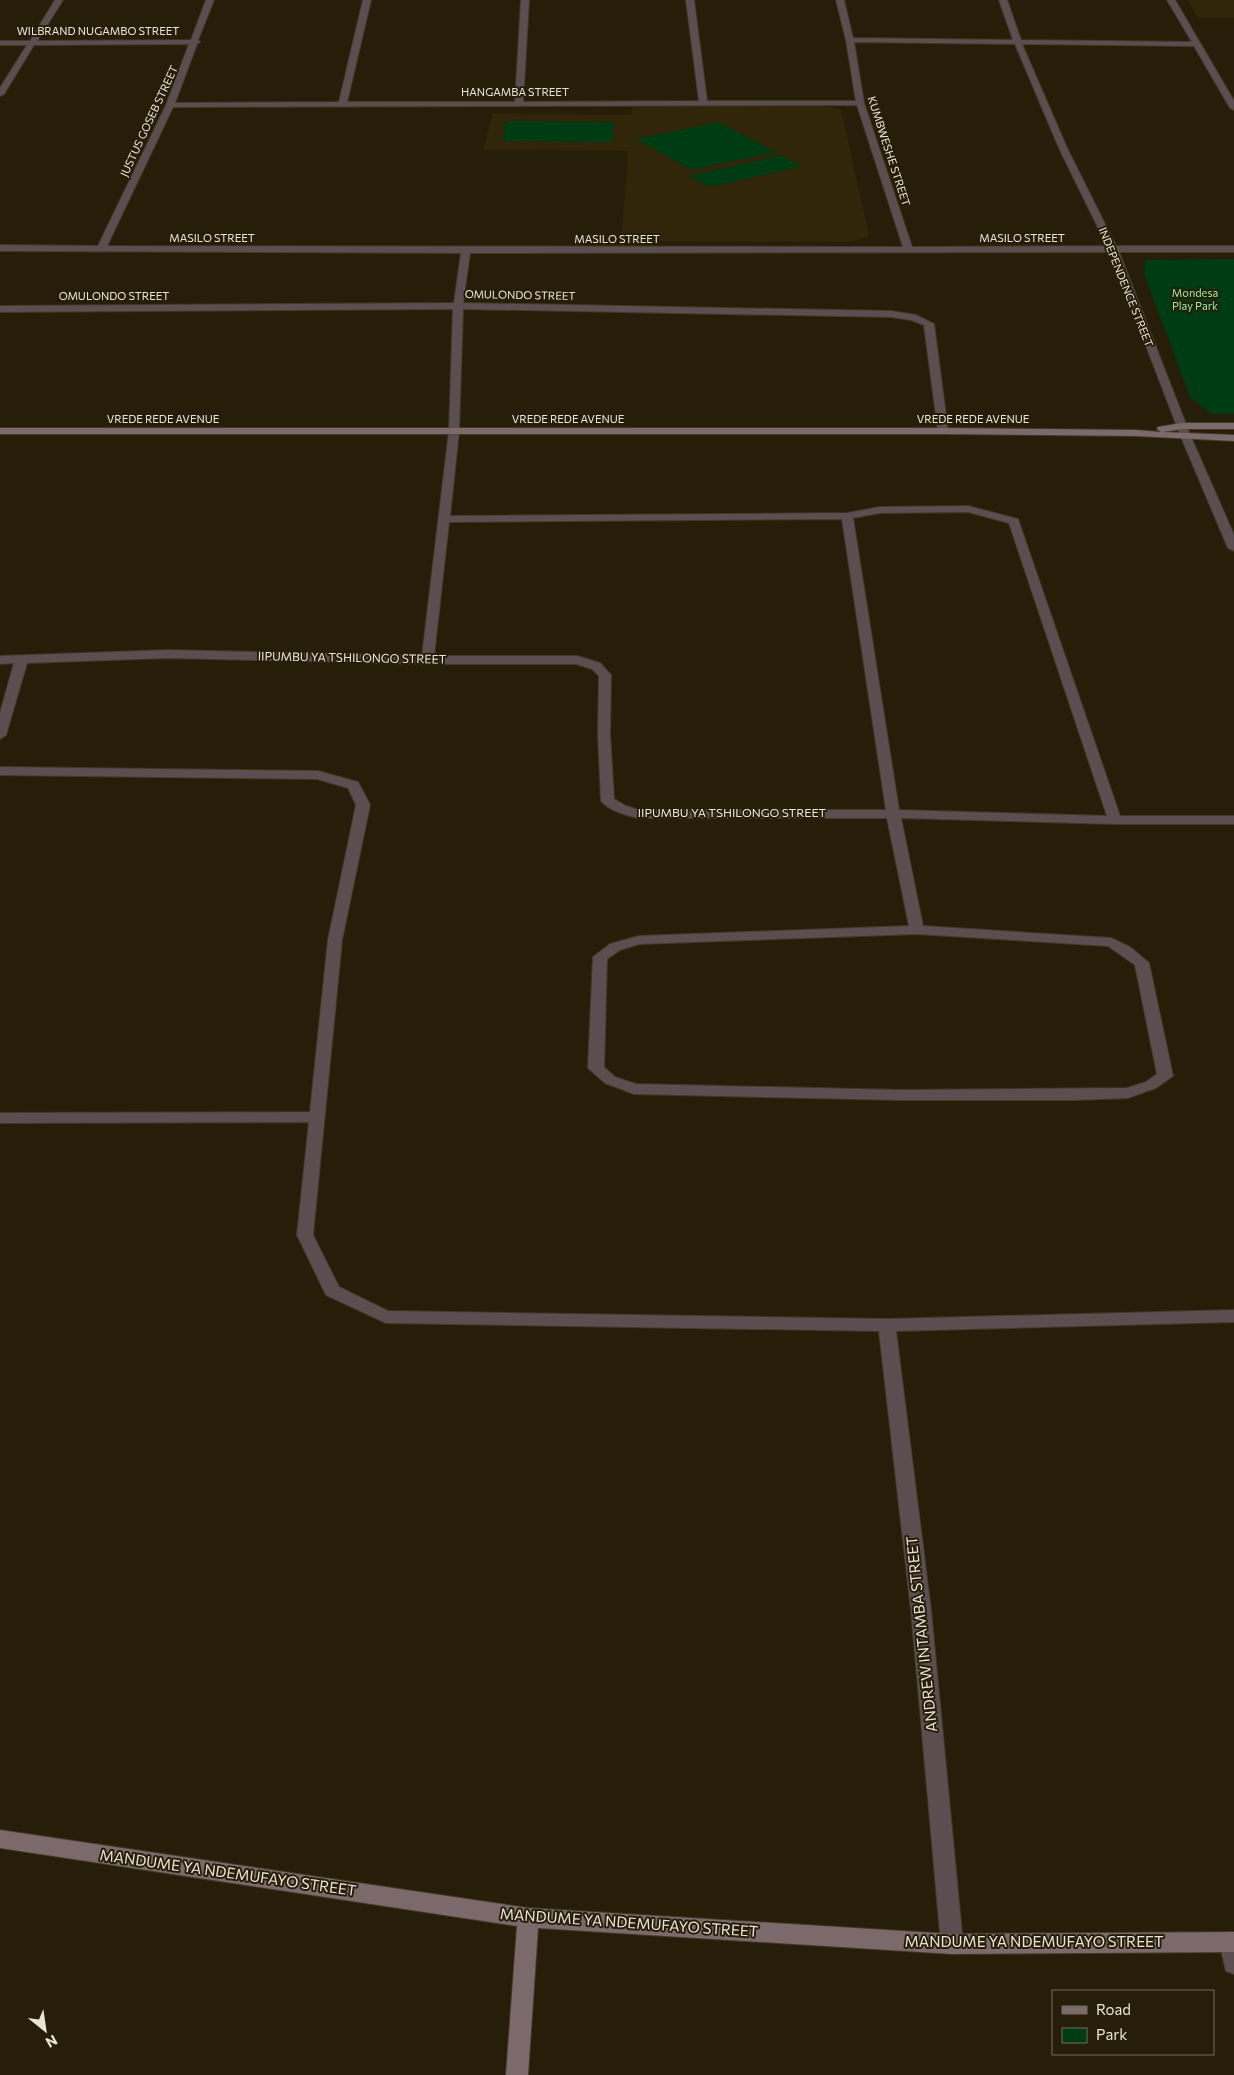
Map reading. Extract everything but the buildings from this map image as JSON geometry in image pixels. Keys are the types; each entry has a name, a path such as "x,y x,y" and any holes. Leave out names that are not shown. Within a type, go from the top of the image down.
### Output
{"street":[{"path":"0,94 59,0"},
{"name":"JUSTUS GOSEB STREET","path":"101,248 170,105 196,42 210,0"},
{"path":"343,103 368,0"},
{"path":"519,104 525,0"},
{"path":"690,0 703,102"},
{"name":"KUMBWESHE STREET","path":"840,0 850,40 860,103 909,250"},
{"name":"INDEPENDENCE STREET","path":"1003,0 1018,43 1063,148 1113,249 1186,438 1234,548"},
{"path":"1171,0 1234,108"},
{"path":"850,40 1198,44"},
{"name":"WILBRAND NUGAMBO STREET","path":"0,43 196,42"},
{"name":"HANGAMBA STREET","path":"170,105 860,103"},
{"name":"MASILO STREET","path":"0,248 466,250 1234,249"},
{"path":"428,660 454,431 458,306 466,250"},
{"name":"OMULONDO STREET","path":"0,309 458,306 891,314 913,317 929,324 943,431"},
{"name":"VREDE REDE AVENUE","path":"1136,433 1182,426 1234,426"},
{"name":"VREDE REDE AVENUE","path":"0,431 943,431 1136,433 1186,438 1234,438"},
{"path":"444,519 847,516 880,510 968,509 1014,521 1114,820"},
{"path":"847,516 893,814 917,930"},
{"name":"IIPUMBU YA TSHILONGO STREET","path":"0,660 168,654 428,660 576,660 596,666 605,675 604,734 608,801 620,809 638,814 893,814 1114,820 1234,820"},
{"path":"0,734 21,660"},
{"path":"0,770 318,775 352,785 363,805 335,940 305,1235 332,1291 386,1317 886,1325 1234,1316"},
{"path":"917,930 1110,942 1125,950 1142,963 1165,1076 1151,1085 1128,1093 1075,1095 900,1094 634,1089 610,1080 596,1068 600,956 615,947 639,940 917,930"},
{"path":"0,1118 316,1117"},
{"name":"ANDREW INTAMBA STREET","path":"886,1325 921,1610 952,1944"},
{"name":"MANDUME YA NDEMUFAYO STREET","path":"0,1839 528,1918 952,1944 1232,1942"},
{"path":"517,2075 528,1918"},
{"path":"1232,1942 1234,1964"}],"shaded area":[{"path":"1188,0 1234,0 1234,18 1198,18"},
{"path":"823,105 841,110 869,236 850,242 621,241 628,151 483,150 493,113 632,115 632,106"}],"green space":[{"path":"506,121 614,122 612,142 502,141"},
{"path":"719,122 776,152 692,170 636,139"},
{"path":"781,155 803,166 710,187 689,176"},
{"name":"Mondesa Play Park","path":"1234,259 1234,414 1211,414 1190,397 1144,274 1145,260"}]}
